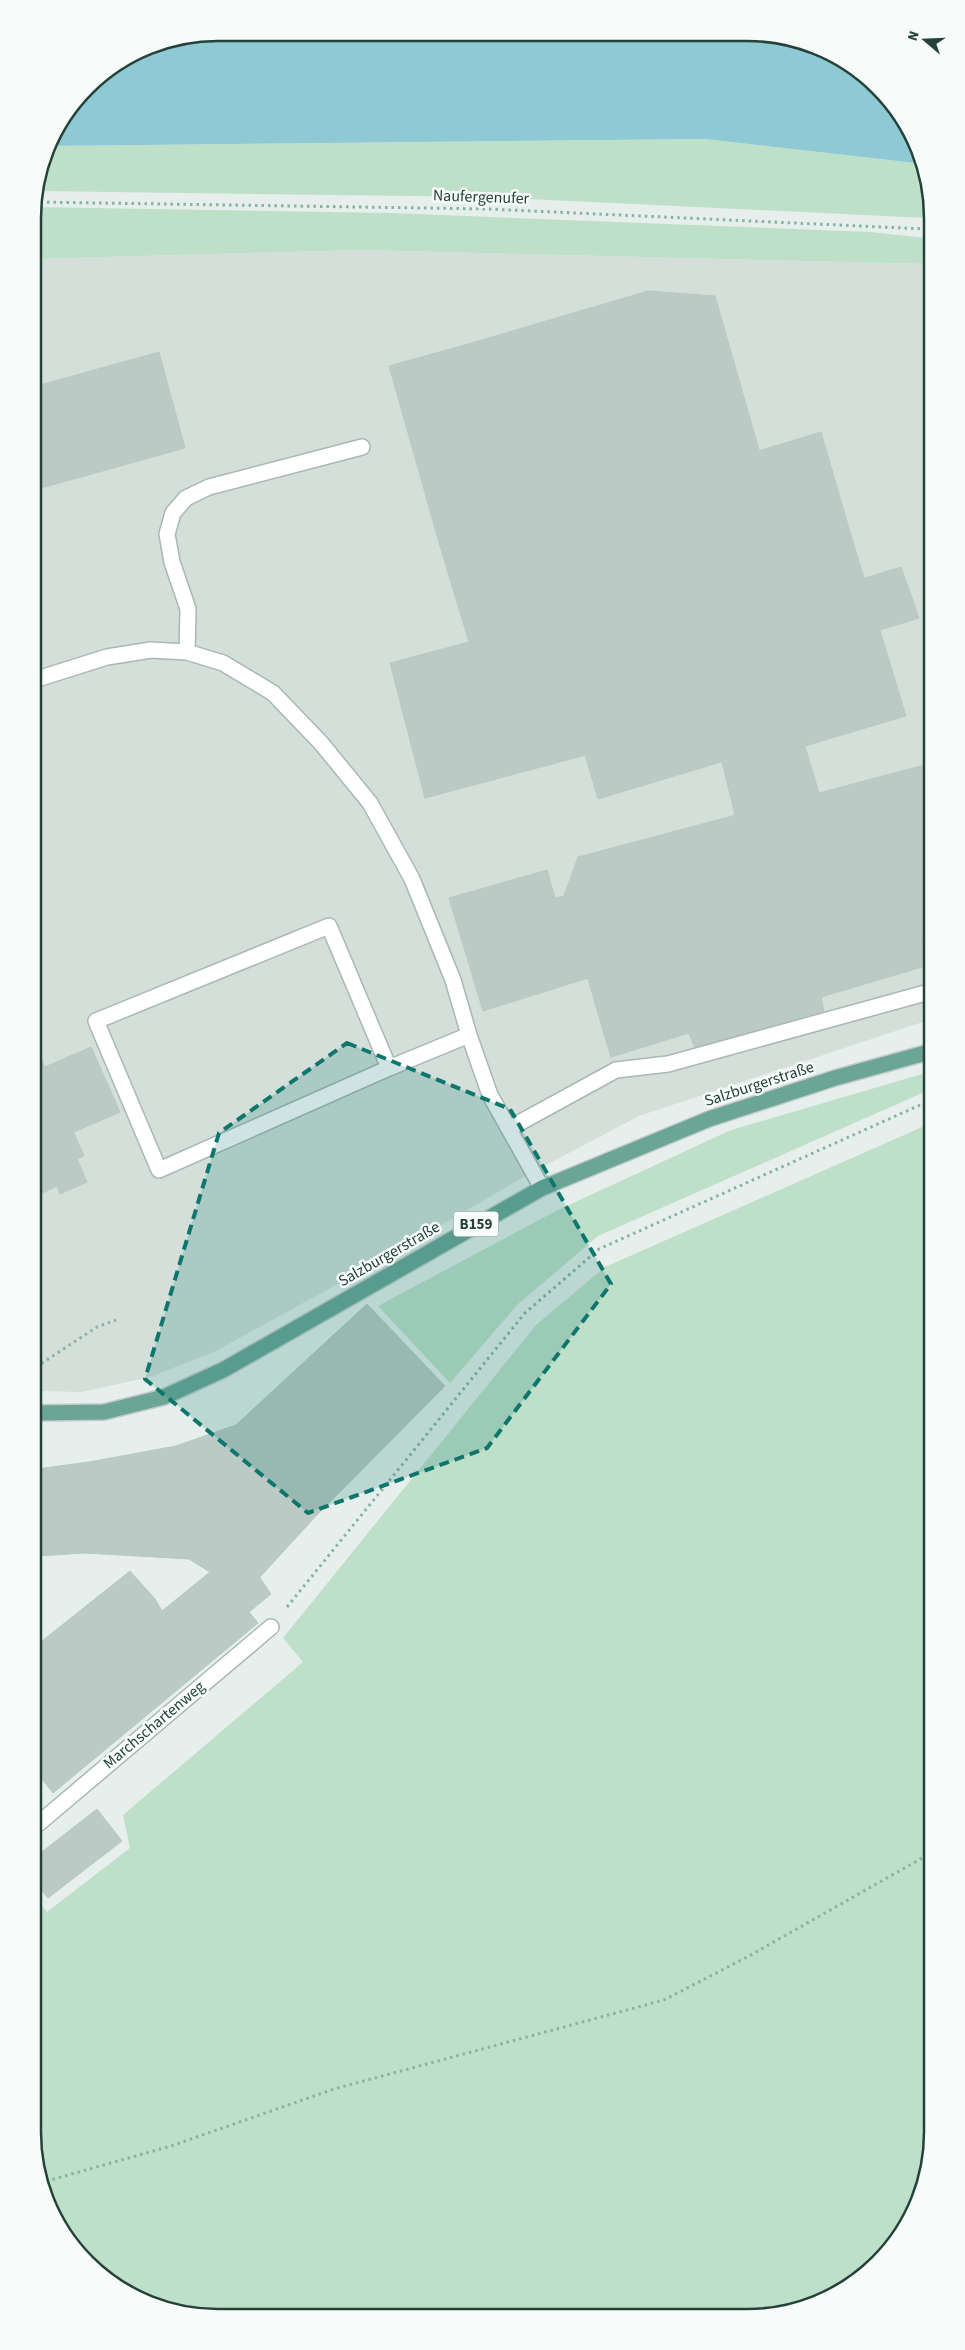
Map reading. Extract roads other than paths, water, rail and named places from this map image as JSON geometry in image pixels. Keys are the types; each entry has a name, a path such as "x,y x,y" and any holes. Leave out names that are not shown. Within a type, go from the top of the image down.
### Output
{"main road":[{"name":"Salzburgerstraße","path":"41,1413 104,1412 164,1397 224,1370 542,1188 709,1119 835,1078 924,1053"}],"street":[{"path":"187,652 188,609 172,562 167,534 173,513 186,498 209,487 362,447"},
{"path":"41,678 107,657 151,650 187,652 223,663 273,693 321,743 370,804 412,879 453,980 469,1035 490,1095 542,1188"},
{"path":"389,1068 328,926 96,1021 159,1170 389,1068 469,1035"},
{"path":"510,1128 616,1070 668,1064 924,993"},
{"name":"Marchschartenweg","path":"41,1821 271,1627"}],"water":[{"path":"747,41 793,47 825,59 855,78 887,110 906,140 915,163 705,139 57,146 71,120 85,101 110,78 140,59 172,47 195,43"}]}
